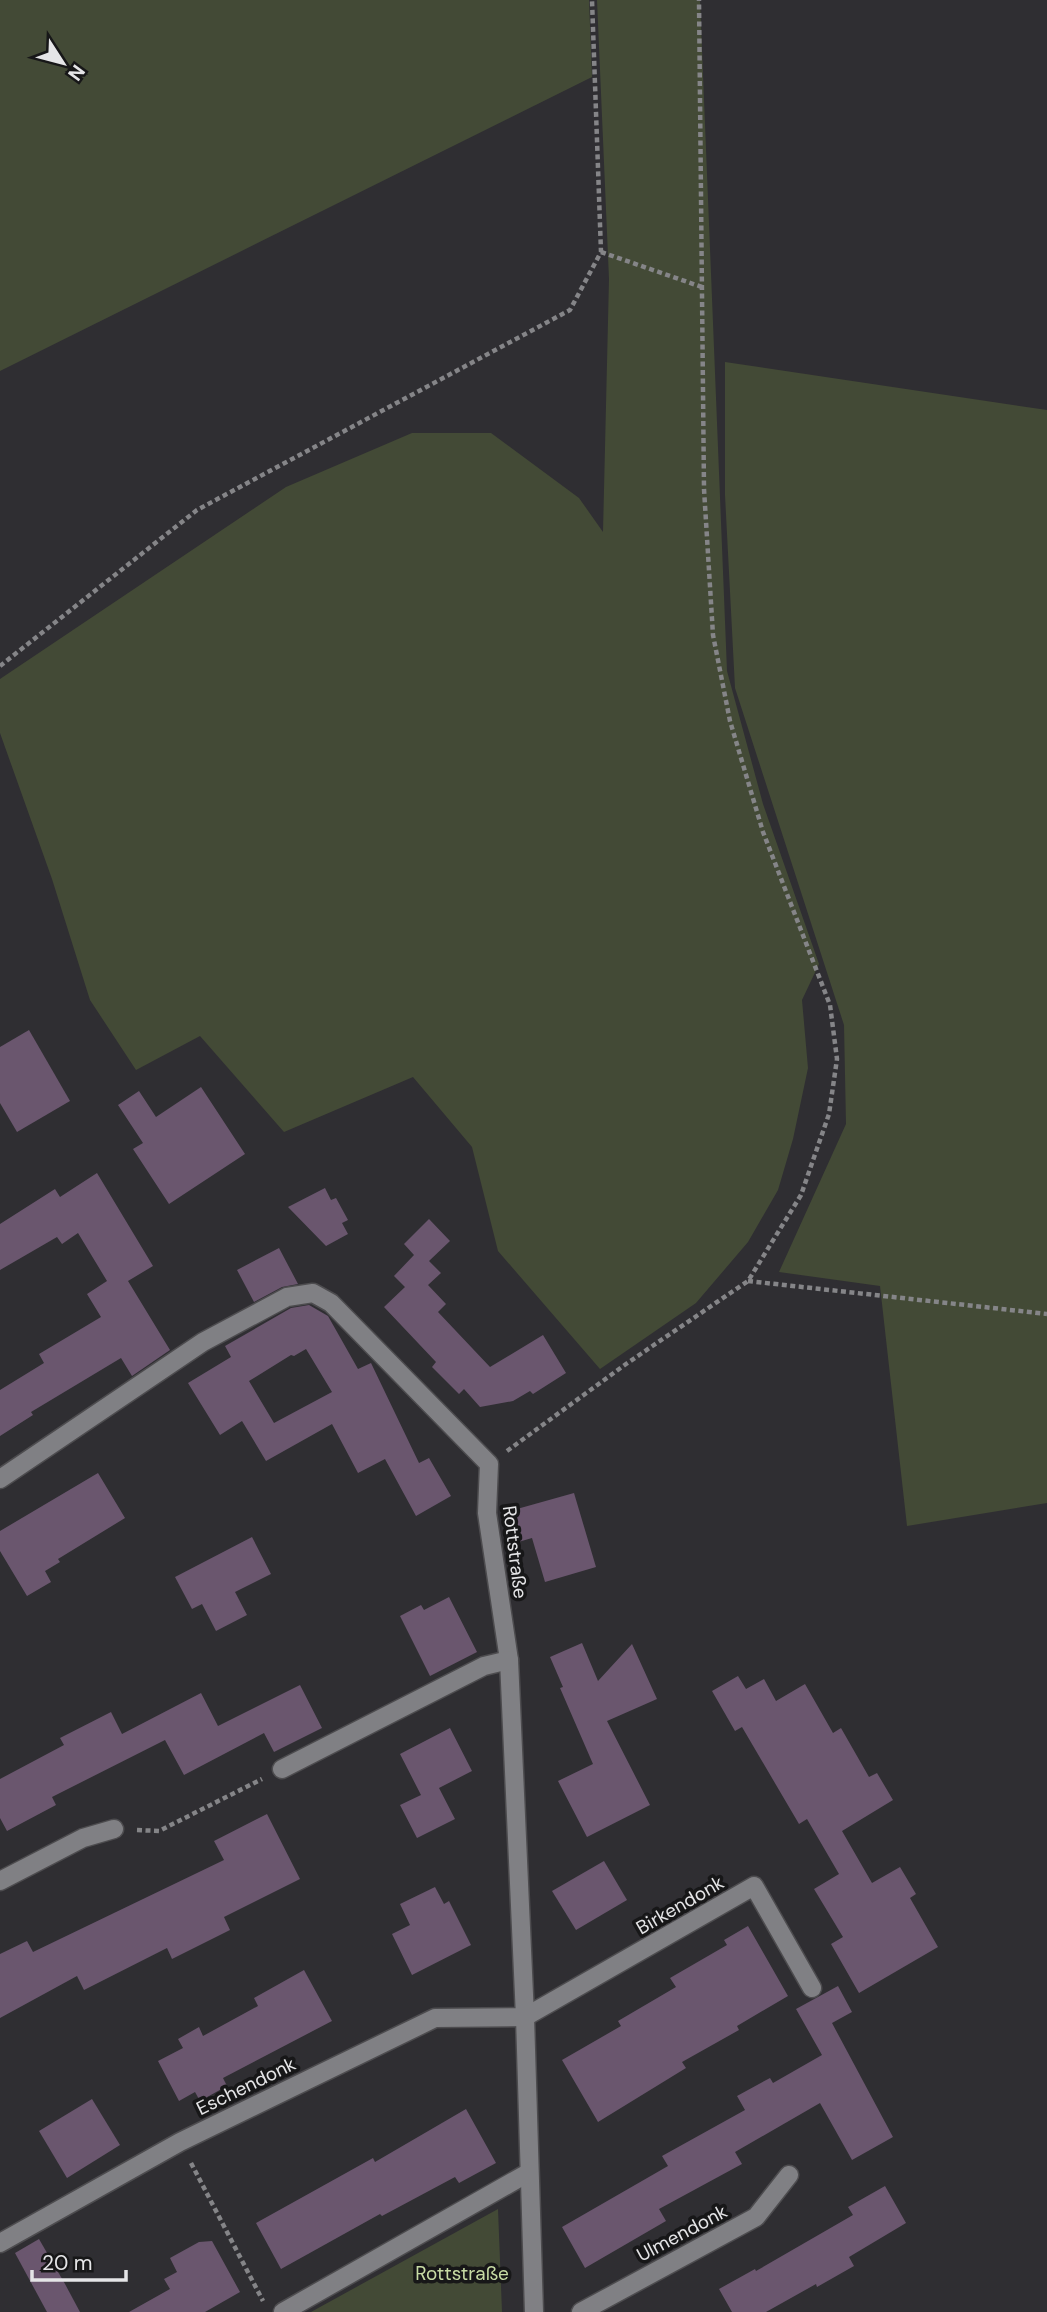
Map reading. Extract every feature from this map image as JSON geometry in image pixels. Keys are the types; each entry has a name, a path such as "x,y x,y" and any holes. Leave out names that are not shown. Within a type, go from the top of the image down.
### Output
{"street":[{"path":"0,1479 203,1342 287,1297 313,1293 331,1303 489,1464"},
{"name":"Rottstraße","path":"489,1464 486,1513 509,1660 525,2017 534,2312"},
{"path":"282,1769 484,1667 509,1660"},
{"path":"0,1881 83,1838 114,1829"},
{"name":"Birkendonk","path":"525,2017 754,1886 812,1989"},
{"name":"Eschendonk","path":"0,2243 180,2142 435,2018 525,2017"},
{"path":"283,2312 528,2173"},
{"name":"Ulmendonk","path":"581,2312 756,2217 789,2175"}],"path":[{"path":"0,666 197,510 570,310 601,252 592,0"},
{"path":"489,1464 626,1364 748,1281 801,1195 829,1114 837,1059 830,1005 763,832 730,721 713,635 704,489 699,0"},
{"path":"601,252 702,287"},
{"path":"748,1281 1047,1314"},
{"path":"114,1829 159,1831 282,1769"},
{"path":"180,2142 263,2299 262,2312"}],"green space":[{"path":"0,0 589,0 592,77 0,371"},
{"path":"597,0 700,0 727,671 763,804 819,964 802,1000 808,1068 793,1139 778,1190 748,1242 696,1303 600,1369 498,1251 472,1147 413,1077 284,1132 200,1036 136,1070 90,1000 52,879 0,733 0,679 286,487 412,433 491,433 579,498 603,532 609,279"},
{"path":"725,362 1047,410 1047,1503 907,1526 880,1286 779,1272 846,1124 844,1025 735,688 725,495"},
{"name":"Rottstraße","path":"498,2209 502,2312 311,2312"}],"building":[{"path":"29,1030 70,1101 17,1132 0,1103 0,1047"},
{"path":"201,1087 245,1154 169,1204 133,1149 143,1143 118,1105 139,1091 156,1117"},
{"path":"97,1173 153,1266 128,1281 170,1350 132,1376 121,1358 31,1412 33,1415 0,1436 0,1390 44,1363 39,1354 101,1317 87,1294 107,1281 78,1233 62,1244 57,1237 0,1270 0,1224 55,1189 60,1197"},
{"path":"325,1188 331,1200 336,1198 348,1220 342,1223 348,1234 326,1246 288,1207"},
{"path":"429,1219 450,1241 429,1261 441,1273 428,1285 446,1304 438,1312 490,1367 543,1335 566,1373 533,1394 530,1391 513,1401 480,1407 464,1389 459,1394 432,1367 436,1362 384,1307 405,1287 394,1276 414,1255 404,1244"},
{"path":"279,1248 298,1284 282,1287 254,1302 237,1270"},
{"path":"309,1305 328,1316 358,1369 371,1363 419,1463 429,1458 451,1496 416,1516 385,1459 358,1473 332,1424 266,1461 242,1421 220,1435 188,1383 231,1357 225,1346 291,1308","holes":["306,1349 332,1392 274,1423 249,1381 291,1355"]},
{"path":"98,1473 125,1518 58,1559 60,1562 45,1571 51,1582 27,1596 0,1551 0,1531"},
{"path":"574,1493 596,1567 545,1582 532,1538 515,1543 506,1512"},
{"path":"252,1537 271,1574 235,1592 247,1615 216,1631 202,1604 192,1609 175,1577"},
{"path":"449,1597 477,1652 430,1676 400,1616 421,1605 424,1610"},
{"path":"582,1643 598,1681 632,1644 657,1699 607,1721 650,1805 587,1837 558,1781 593,1764 560,1688 563,1687 550,1657"},
{"path":"738,1676 746,1689 764,1679 776,1701 805,1684 833,1733 841,1728 869,1777 877,1773 893,1800 842,1831 872,1883 900,1867 916,1894 910,1898 938,1947 859,1993 831,1944 843,1937 814,1889 839,1874 807,1819 799,1824 742,1727 735,1731 712,1691"},
{"path":"300,1685 322,1728 274,1752 264,1733 184,1775 165,1740 52,1797 56,1805 7,1831 0,1818 0,1779 64,1745 60,1738 111,1712 122,1734 201,1693 218,1726"},
{"path":"450,1728 472,1771 439,1788 455,1819 417,1838 400,1805 421,1795 400,1754"},
{"path":"267,1814 300,1879 224,1917 230,1930 172,1959 167,1948 84,1990 77,1976 0,2018 0,1954 27,1941 33,1952 224,1860 214,1841"},
{"path":"604,1861 627,1900 576,1930 552,1891"},
{"path":"435,1887 444,1904 449,1901 471,1945 412,1975 392,1934 410,1925 400,1904"},
{"path":"748,1926 788,1996 737,2026 739,2030 682,2062 686,2068 598,2122 562,2060 621,2026 618,2021 676,1987 670,1978 727,1945 724,1940"},
{"path":"304,1970 332,2021 223,2078 227,2086 200,2101 195,2092 179,2101 158,2061 183,2048 178,2039 199,2027 203,2036 258,2006 254,1998"},
{"path":"838,1986 852,2012 832,2023 893,2137 852,2160 820,2103 735,2152 742,2164 659,2209 666,2221 585,2268 562,2227 668,2166 662,2156 745,2110 737,2096 770,2078 773,2083 822,2055 796,2009"},
{"path":"92,2099 120,2145 67,2178 39,2131"},
{"path":"466,2109 496,2163 459,2183 455,2177 382,2216 380,2214 281,2269 256,2223 373,2158 375,2162"},
{"path":"885,2186 906,2223 849,2257 854,2266 766,2312 732,2312 719,2289 755,2269 756,2271 853,2215 848,2207"},
{"path":"39,2239 80,2312 47,2312 15,2253"},
{"path":"212,2241 240,2292 205,2312 129,2312 170,2289 164,2279 177,2272 170,2258 199,2242"}]}
